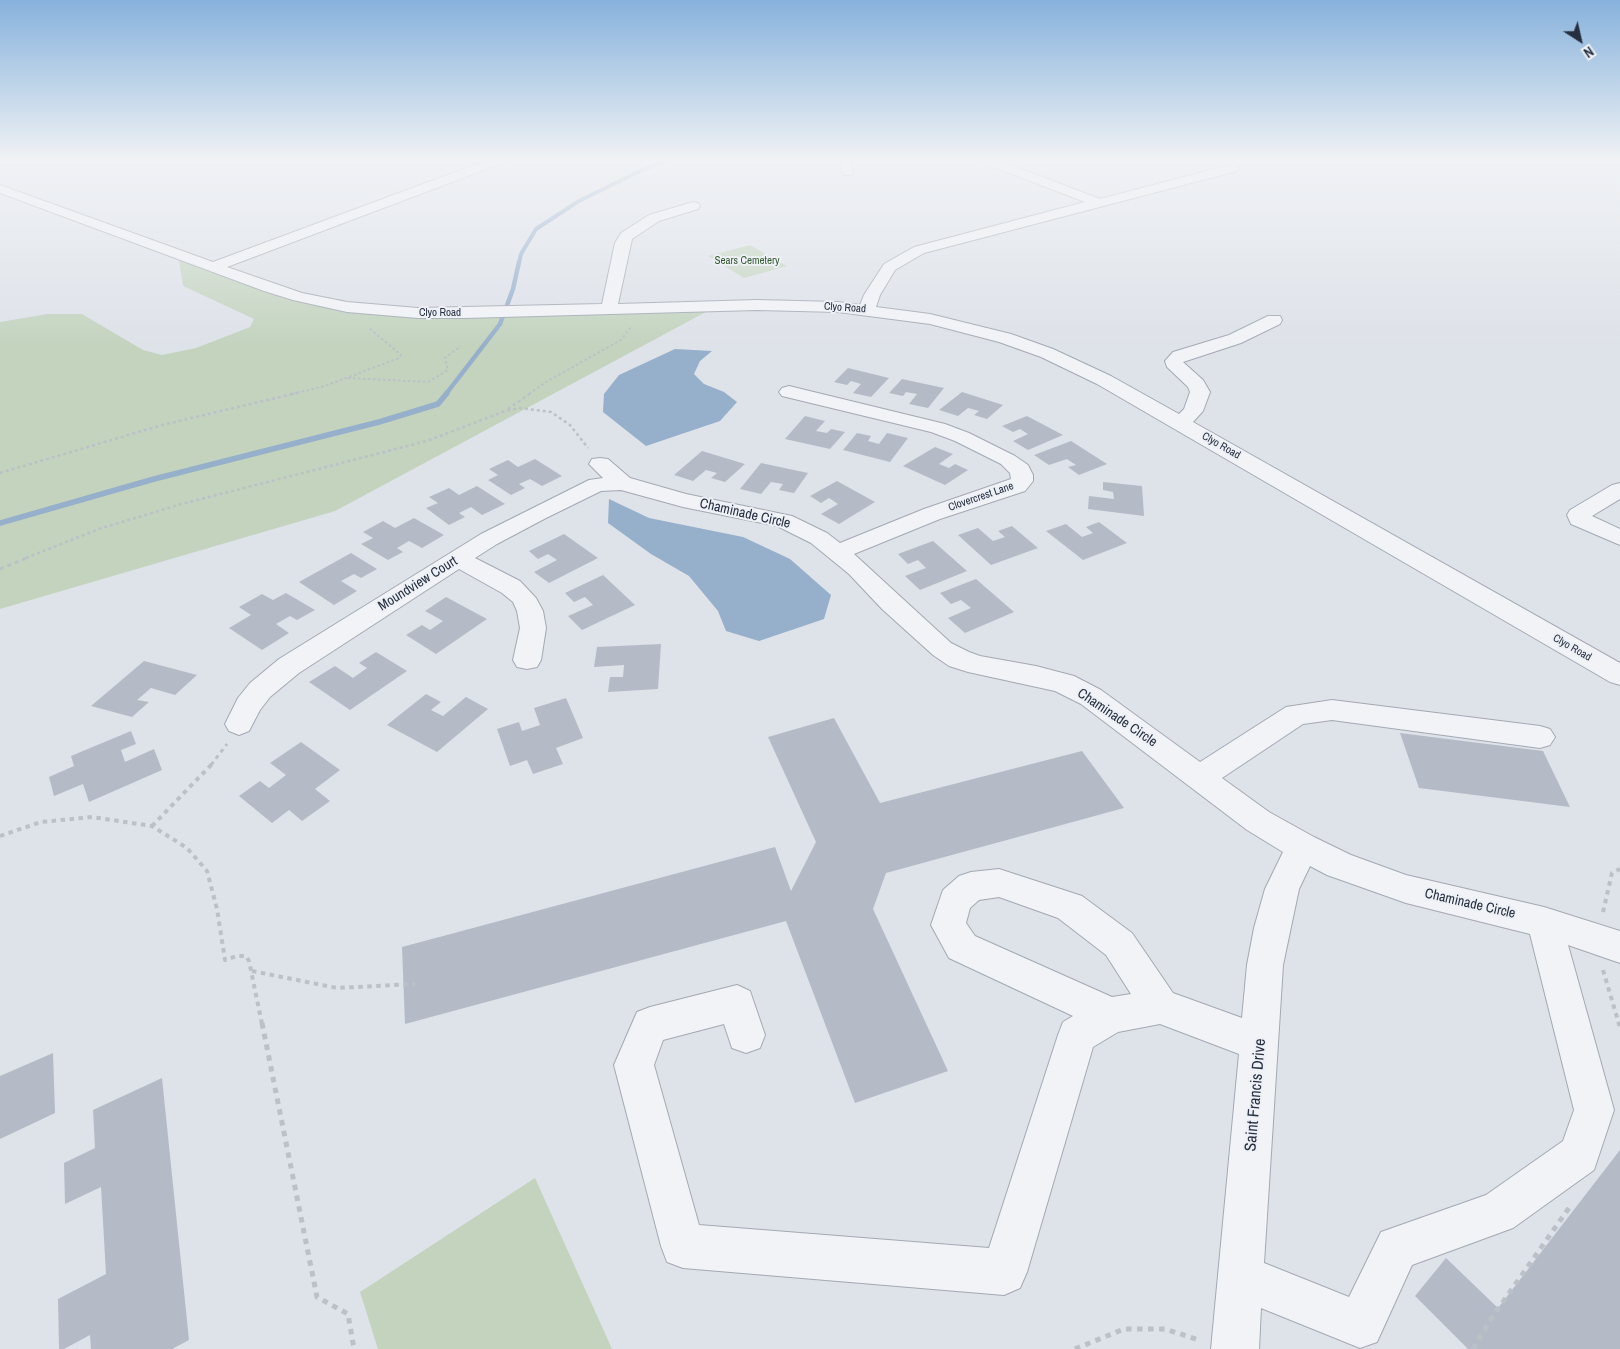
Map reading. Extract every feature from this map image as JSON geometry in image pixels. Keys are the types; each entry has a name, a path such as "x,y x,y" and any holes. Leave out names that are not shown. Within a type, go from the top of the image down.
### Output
{"street":[{"name":"Clyo Road","path":"87,221 270,288 323,303 384,311 418,313 774,305 867,310 930,319 1013,341 1076,366 1181,423 1620,676"},
{"path":"213,267 336,221"},
{"path":"609,309 622,243 626,236 649,221"},
{"path":"867,310 882,275 889,267 904,257 933,246 1030,221"},
{"path":"1181,423 1193,411 1200,392 1196,384 1176,367 1174,361 1179,356 1235,339 1274,320"},
{"name":"Clovercrest Lane","path":"789,392 938,428 962,437 1008,460 1020,470 1022,475 1022,481 1017,486 932,514 838,552"},
{"name":"Chaminade Circle","path":"600,464 622,482 683,500 784,521 819,538 838,552 942,649 958,659 978,665 1036,676 1064,684 1091,696 1258,821 1302,847 1339,865 1406,889 1544,922 1612,944"},
{"name":"Moundview Court","path":"239,724 248,705 260,690 289,666 458,559 514,526 597,485 622,482"},
{"path":"1620,490 1578,515 1579,519 1620,538"},
{"path":"458,559 511,586 523,598 530,611 533,628 527,660"},
{"path":"1200,778 1296,714 1332,710 1540,737"},
{"name":"Saint Francis Drive","path":"1222,1346 1240,1276 1265,965 1282,889 1302,847"},
{"path":"1111,1015 962,947 948,925 955,900 971,886 999,883 1070,907 1118,944 1160,1006"},
{"path":"1240,1276 1360,1325 1398,1248 1498,1213 1579,1155 1594,1110 1544,922"},
{"path":"746,1035 737,1003 650,1025 634,1065 683,1246 1004,1272 1077,1035 1111,1015 1160,1006 1260,1043"}],"path":[{"path":"0,569 99,529 197,500 427,442 506,410 546,382 621,340 647,308"},
{"path":"0,473 162,425 325,386 399,358 401,355 369,328"},
{"path":"345,378 428,382 448,370 445,358 461,346"},
{"path":"506,410 520,408 551,412 570,425 600,464"},
{"path":"152,826 216,760 239,724"},
{"path":"0,836 41,822 92,817 152,826 187,848 207,872 217,908 222,956 225,960 237,956 246,956 252,971 316,1297 348,1314 354,1349"},
{"path":"1620,869 1612,874 1601,920 1612,944 1601,965 1620,1026"},
{"path":"252,971 336,988 415,984"},
{"path":"1473,1349 1491,1319 1577,1196"},
{"path":"1075,1349 1124,1329 1165,1329 1222,1346"}],"green space":[{"name":"Sears Cemetery","path":"750,245 787,266 744,278 708,256"},
{"path":"178,254 270,288 384,311 717,306 335,511 0,609 0,322 47,314 82,314 143,350 162,355 196,348 250,327 254,319 183,286"},
{"path":"535,1178 612,1349 378,1349 360,1292"}],"water":[{"path":"675,349 712,351 700,361 694,374 704,384 724,392 737,402 720,421 646,446 603,412 604,394 619,375"},
{"path":"609,499 649,518 743,537 790,559 831,595 824,619 759,641 726,631 718,611 689,576 651,554 608,523"}],"building":[{"path":"848,368 889,378 871,397 853,393 861,384 851,381 847,385 834,382"},
{"path":"902,379 944,388 928,408 909,404 917,394 906,392 903,396 889,393"},
{"path":"962,392 1003,405 987,419 974,415 979,411 968,408 958,416 939,410"},
{"path":"805,416 825,421 816,431 827,433 831,429 845,432 830,449 785,439"},
{"path":"1027,416 1063,435 1028,450 1013,441 1028,434 1020,429 1013,432 1002,426"},
{"path":"857,433 871,436 868,441 879,444 887,433 908,438 890,462 843,450"},
{"path":"1071,441 1107,464 1079,475 1068,467 1076,465 1067,459 1049,465 1034,455"},
{"path":"935,447 953,454 939,464 949,468 955,464 968,470 945,485 903,466"},
{"path":"702,451 745,464 725,482 711,478 717,473 706,470 693,481 674,475"},
{"path":"535,459 562,476 542,486 530,479 519,484 525,488 511,495 488,480 498,475 489,469 508,460 518,467"},
{"path":"761,463 808,473 794,493 779,490 783,484 771,482 761,494 740,489"},
{"path":"837,481 875,502 839,524 821,514 838,504 829,498 821,503 810,496"},
{"path":"1103,482 1142,486 1144,516 1088,509 1089,496 1114,499 1113,492 1103,490"},
{"path":"477,486 505,504 482,515 471,507 459,513 465,517 449,525 426,508 438,503 429,497 449,488 459,495"},
{"path":"414,518 444,535 422,548 409,541 397,548 403,552 388,560 361,544 373,538 363,532 383,521 395,528"},
{"path":"1099,522 1127,543 1083,560 1046,531 1066,524 1082,537 1093,533 1086,527"},
{"path":"1012,526 1038,548 991,565 958,535 978,528 993,541 1005,537 998,531"},
{"path":"564,534 598,558 549,583 534,572 557,560 548,554 538,559 529,551"},
{"path":"933,541 967,571 920,590 905,576 926,568 918,560 908,564 898,554"},
{"path":"351,553 377,569 361,578 354,574 341,581 357,591 334,605 299,582"},
{"path":"603,575 635,605 582,630 568,616 593,605 585,597 574,602 565,593"},
{"path":"976,579 1014,612 965,633 948,618 971,608 961,600 951,604 940,593"},
{"path":"286,593 315,610 297,620 290,616 276,624 289,633 262,650 229,628 251,615 239,607 262,594 273,600"},
{"path":"446,597 487,619 436,654 406,635 422,625 430,630 443,621 425,611"},
{"path":"661,644 658,689 608,692 610,677 623,677 624,665 594,667 597,647"},
{"path":"376,652 407,671 350,710 309,682 335,666 353,678 367,668 359,663"},
{"path":"144,661 197,675 175,695 151,688 137,700 149,702 132,717 91,706"},
{"path":"426,694 441,702 431,710 443,716 466,697 488,709 437,752 387,725"},
{"path":"566,698 583,738 556,748 563,764 533,774 527,760 510,766 497,729 519,722 522,731 540,725 534,708"},
{"path":"834,718 880,803 1082,751 1124,808 886,873 873,909 948,1071 855,1103 786,921 405,1024 402,947 775,847 791,891 816,842 768,737"},
{"path":"131,731 136,744 121,750 125,762 154,749 162,770 89,802 83,784 54,796 49,777 74,766 71,756"},
{"path":"1400,733 1543,751 1570,807 1419,788"},
{"path":"301,742 340,770 315,789 330,801 302,821 289,810 272,823 239,796 260,781 269,788 286,775 270,763"},
{"path":"53,1053 55,1113 0,1139 0,1076"},
{"path":"162,1078 189,1340 172,1349 91,1349 90,1335 64,1349 59,1349 58,1299 106,1274 101,1187 65,1204 64,1163 95,1148 93,1110"},
{"path":"1620,1150 1620,1349 1468,1349 1415,1296 1446,1258 1498,1308"}],"waterway":[{"path":"519,263 521,254 536,229 548,221"},
{"path":"446,394 500,324 513,289 519,262"},
{"path":"0,523 154,479 379,422 438,404 447,393"}]}
